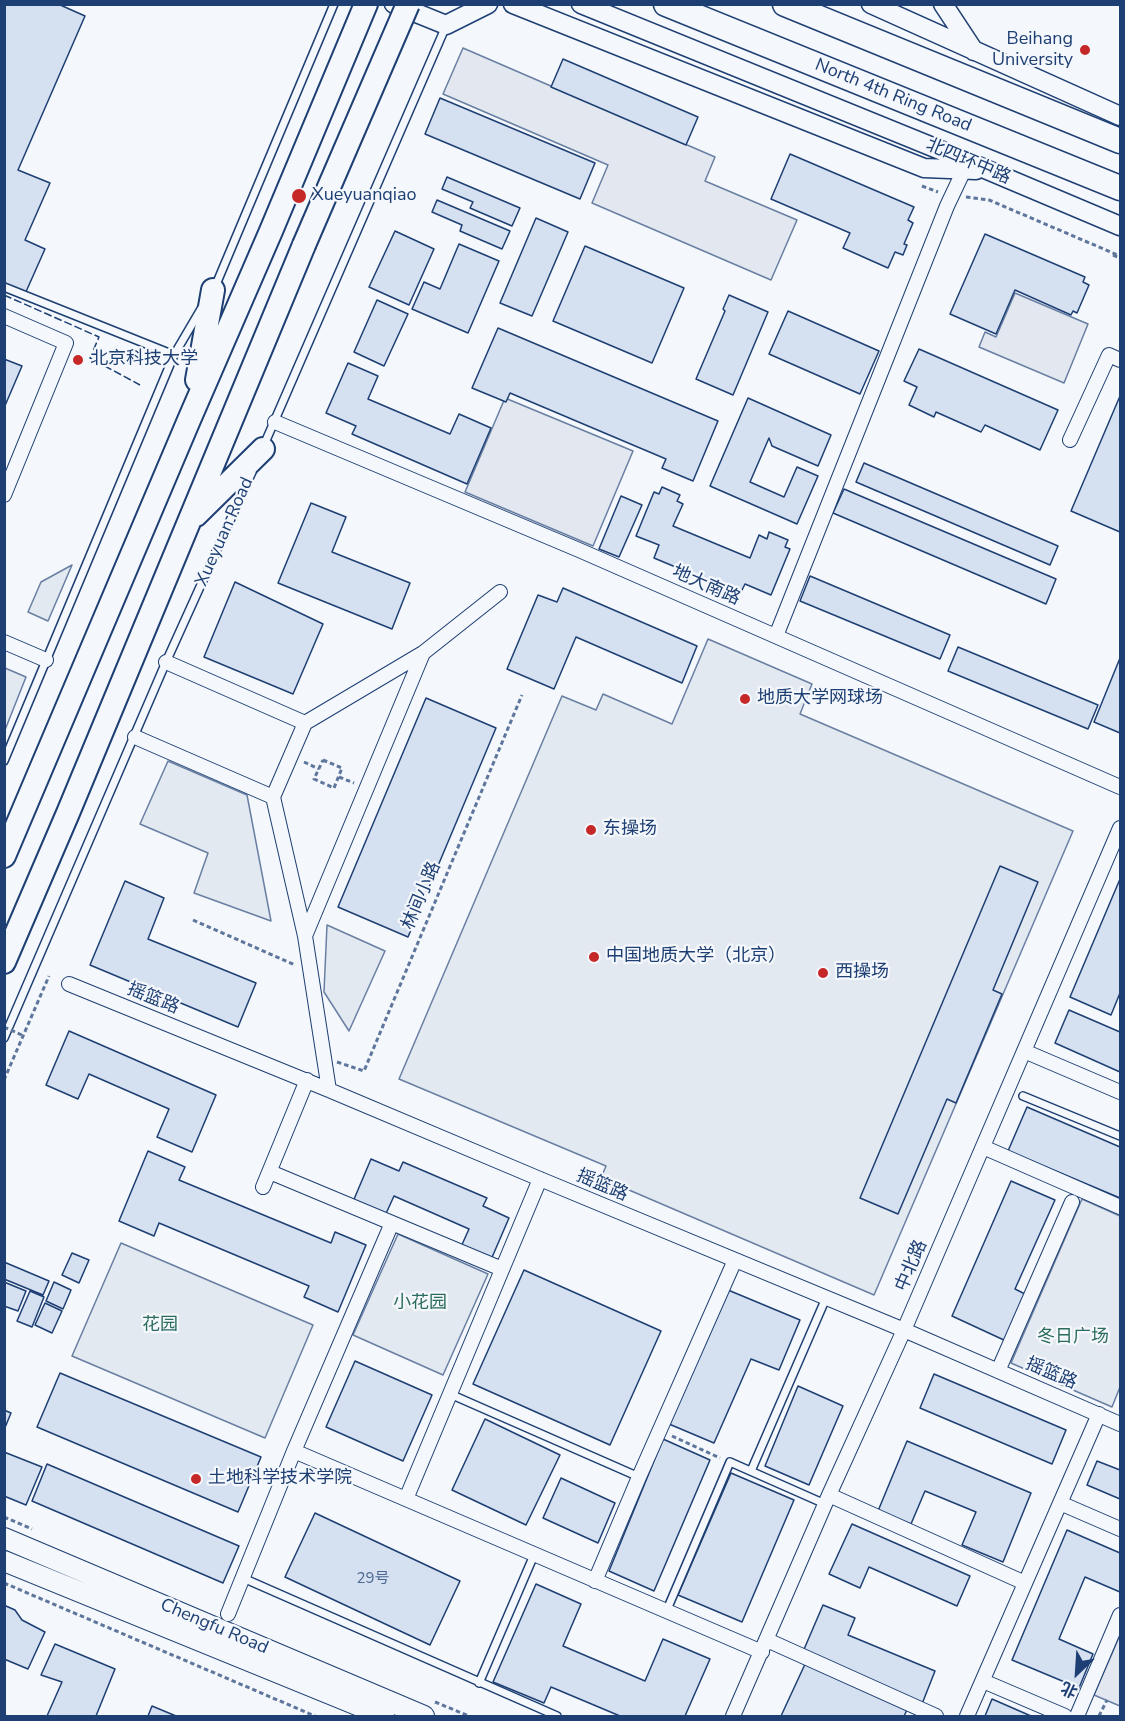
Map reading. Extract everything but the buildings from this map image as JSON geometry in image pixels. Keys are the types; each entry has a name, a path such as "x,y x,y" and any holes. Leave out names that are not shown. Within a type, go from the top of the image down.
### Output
{"highway":[{"name":"North 4th Ring Road","path":"666,4 1120,189"},
{"path":"784,4 1120,141"}],"main road":[{"path":"4,856 366,4"},
{"name":"Xueyuan Road","path":"4,962 304,245 408,4"},
{"path":"189,420 213,290"},
{"path":"188,522 263,448"},
{"name":"Chengfu Road","path":"4,1538 424,1716"},
{"name":"Chengfu Road","path":"4,1561 384,1716"}],"street":[{"path":"394,4 446,25 488,4"},
{"path":"513,4 924,168 987,170"},
{"name":"North 4th Ring Road","path":"581,4 814,99"},
{"path":"871,4 1120,117"},
{"path":"943,4 975,52"},
{"name":"北四环中路","path":"814,99 1120,226"},
{"path":"776,636 947,206 964,170"},
{"path":"4,316 66,343 4,495"},
{"path":"1070,440 1109,355 1120,360"},
{"name":"地大南路","path":"275,422 590,555 1120,787"},
{"path":"329,1090 305,936 273,796 305,723 423,653 500,592"},
{"path":"4,642 46,660"},
{"path":"305,936 423,653"},
{"path":"166,662 305,723"},
{"path":"135,737 273,796"},
{"name":"中北路","path":"733,1716 904,1330 1120,828"},
{"name":"摇篮路","path":"69,984 307,1080 904,1330 1120,1424"},
{"path":"1024,1051 1120,1092"},
{"path":"263,1187 307,1080"},
{"path":"983,1147 1120,1207"},
{"path":"270,1172 502,1269"},
{"path":"406,1499 540,1179"},
{"path":"998,1371 1072,1202"},
{"path":"228,1614 294,1451 392,1223"},
{"path":"595,1581 735,1260"},
{"path":"967,1716 1099,1414"},
{"path":"294,1451 666,1612 764,1646 936,1716"},
{"path":"827,1500 1025,1583"},
{"path":"1060,1503 1120,1529"},
{"path":"1077,1716 1120,1615"},
{"path":"983,1681 1065,1716"}],"lane":[{"path":"4,761 174,355 213,290 334,4"},
{"name":"Xueyuan Road","path":"4,1038 166,662 275,422 446,25"},
{"path":"4,288 174,355"},
{"path":"1023,1096 1120,1137"},
{"path":"751,1471 826,1298"},
{"path":"450,1394 639,1477"},
{"path":"666,1612 730,1462 827,1500"},
{"path":"479,1683 534,1555"},
{"path":"243,1578 557,1716"}],"path":[{"path":"1113,255 1120,258"},
{"name":"林间小路","path":"324,1058 364,1071 522,695"},
{"path":"323,760 342,768 339,777 334,788 314,779 323,760"},
{"path":"193,920 311,971"},
{"path":"4,1080 49,975"},
{"path":"4,1027 24,1036"},
{"path":"660,1431 730,1462"},
{"path":"4,1583 315,1716"},
{"path":"1099,1716 1107,1700"}],"green space":[{"path":"72,565 48,621 28,612 41,582"},
{"path":"708,639 812,684 800,714 1073,831 874,1295 601,1178 606,1166 399,1079 562,696 596,710 603,694 672,724"},
{"path":"5,668 26,677 5,730"},
{"path":"168,761 247,795 271,921 194,893 208,853 140,824"},
{"path":"327,925 385,951 349,1031 324,992"},
{"name":"冬日广场","path":"1082,1199 1120,1216 1120,1387 1112,1407 1011,1363"},
{"name":"小花园","path":"398,1234 488,1274 443,1375 353,1335"},
{"name":"花园","path":"121,1243 313,1325 265,1438 72,1356"}],"shaded area":[{"path":"463,48 715,157 705,181 797,220 771,280 592,203 608,165 443,94"},
{"path":"1015,293 1088,324 1064,383 979,347 985,332 996,337"},
{"path":"505,398 633,451 593,546 465,492"},
{"path":"1120,1635 1120,1706 1094,1695"}],"fence":[{"path":"4,295 99,337 90,358 140,385"}],"place":[{"name":"Beihang University","path":"1085,50"},
{"name":"Xueyuanqiao","path":"299,196"},
{"name":"北京科技大学","path":"78,360"},
{"name":"地质大学网球场","path":"745,699"},
{"name":"东操场","path":"591,830"},
{"name":"中国地质大学（北京）","path":"594,957"},
{"name":"西操场","path":"823,973"},
{"name":"土地科学技术学院","path":"196,1479"}]}
